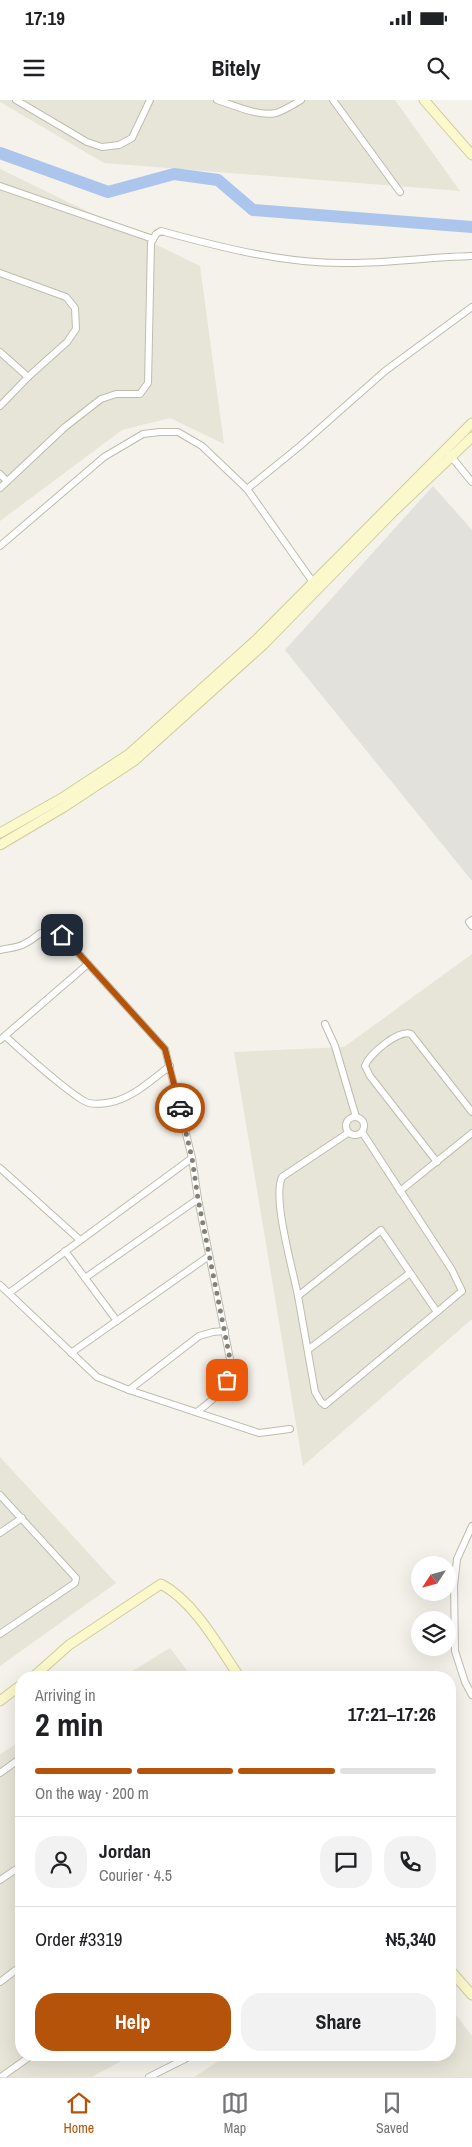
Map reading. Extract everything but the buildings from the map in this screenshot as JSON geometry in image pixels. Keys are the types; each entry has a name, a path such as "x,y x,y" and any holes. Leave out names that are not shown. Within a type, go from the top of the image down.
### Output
{"street":[{"path":"16,100 86,142 102,147 119,145 132,138 150,100"},
{"path":"217,100 262,113 273,114 301,100"},
{"path":"333,100 400,192"},
{"path":"424,100 472,155"},
{"path":"0,186 152,239"},
{"path":"0,488 65,427 101,399 116,394 140,394 148,383 151,243 152,239 161,231 243,253 291,260 349,264 472,256"},
{"path":"0,273 66,298 75,308 76,329 0,406"},
{"path":"247,489 300,446 385,371 472,307"},
{"path":"0,352 28,376"},
{"path":"0,833 62,798 129,754 257,639 472,423"},
{"path":"0,546 104,457 143,434 178,432 202,446 247,489 318,590"},
{"path":"0,845 64,808 134,761 263,645 393,512 472,437"},
{"path":"445,449 472,482"},
{"path":"0,474 7,481"},
{"path":"472,920 469,922 472,926"},
{"path":"0,950 27,943 38,933 48,931 62,935 165,1049 192,1158 198,1199 231,1364 227,1380 220,1394 197,1412"},
{"path":"88,964 2,1038 87,1103 100,1104 115,1101 130,1094 170,1066"},
{"path":"326,1024 335,1046 356,1117 364,1123 362,1132 452,1270 462,1291 325,1405 320,1402 315,1392 309,1349 279,1201 278,1185 282,1177 348,1133"},
{"path":"438,1162 370,1076 365,1066 367,1059 398,1034 406,1032 412,1034 472,1112"},
{"path":"348,1133 346,1123 350,1118 356,1117"},
{"path":"348,1133 354,1136 362,1132"},
{"path":"400,1191 472,1134"},
{"path":"9,1293 192,1158"},
{"path":"0,1168 80,1240"},
{"path":"85,1278 198,1199"},
{"path":"298,1296 381,1230 437,1312"},
{"path":"65,1251 117,1321"},
{"path":"71,1354 210,1256"},
{"path":"309,1349 410,1273"},
{"path":"0,1285 97,1377 129,1390 259,1432 290,1430"},
{"path":"129,1390 199,1336 225,1331"},
{"path":"0,1495 76,1578 74,1583 0,1634"},
{"path":"0,1533 22,1518"},
{"path":"472,1526 458,1559 454,1586 454,1651 465,1682 472,1695"},
{"path":"40,1671 69,1645 161,1584 173,1590 185,1602 235,1671"},
{"path":"0,1700 15,1689"},
{"path":"0,1773 15,1762"},
{"path":"0,1880 15,1870"},
{"path":"0,1982 15,1971"},
{"path":"456,1977 472,1995"},
{"path":"1,2077 24,2061"},
{"path":"149,2077 181,2061"}],"shaded area":[{"path":"0,100 395,100 460,191 104,163 0,102"},
{"path":"0,169 200,266 224,444 170,418 122,430 0,521"},
{"path":"433,486 472,530 472,881 285,650"},
{"path":"472,954 472,1319 303,1466 234,1052 344,1047"},
{"path":"0,1457 116,1583 0,1666"},
{"path":"170,1648 187,1671 133,1671"},
{"path":"15,1745 15,2061 121,2061 92,2077 0,2077 0,1754"},
{"path":"456,2015 472,2036 472,2077 194,2077 219,2061 456,2061"}],"waterway":[{"path":"0,153 108,192 174,174 218,180 253,210 472,227"}],"way so far":[{"path":"180,1108 192,1158 198,1199 231,1364 227,1380"}],"route":[{"path":"62,935 165,1049 180,1108"}]}
